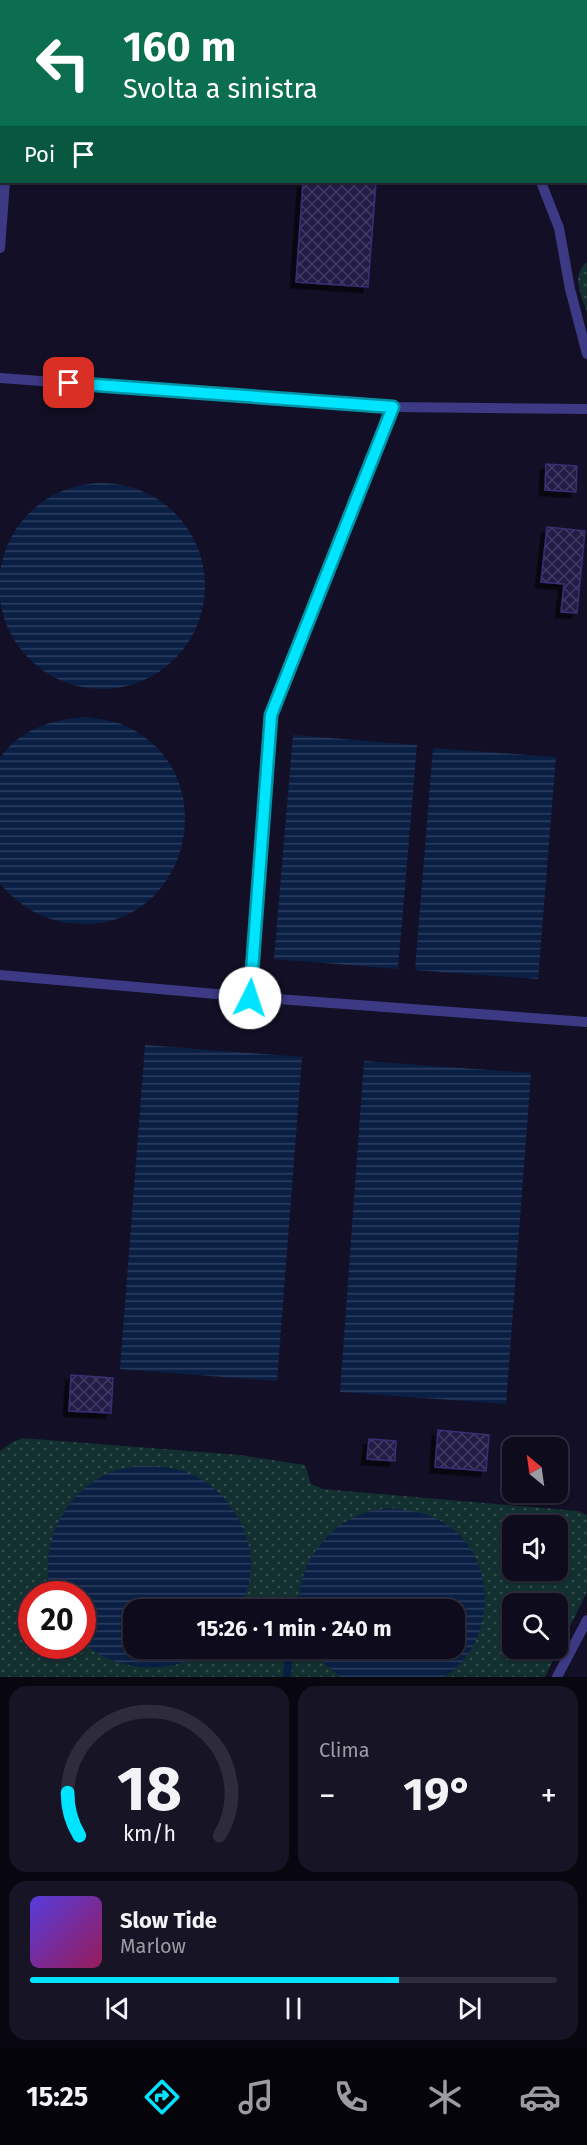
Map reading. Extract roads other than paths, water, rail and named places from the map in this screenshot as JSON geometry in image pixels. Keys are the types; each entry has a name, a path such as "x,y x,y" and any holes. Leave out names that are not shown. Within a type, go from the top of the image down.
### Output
{"lane":[{"path":"0,248 5,183"},
{"path":"541,183 559,228 570,289 587,354"},
{"path":"0,378 393,407 587,409"},
{"path":"250,998 271,715 393,407"},
{"path":"0,975 250,998 587,1022"},
{"path":"557,1677 587,1620"}],"water":[{"path":"92,483 112,483 132,487 151,495 168,506 182,520 201,556 205,586 201,616 193,635 182,652 168,666 132,685 112,689 92,689 72,685 53,677 36,666 22,652 3,616 -1,596 -1,576 3,556 11,537 22,520 36,506 72,487"},
{"path":"86,717 130,728 159,750 177,779 185,811 182,844 170,875 149,900 120,918 84,924 59,921 37,913 17,901 0,884 0,758 17,740 38,727 61,720"},
{"path":"293,735 417,745 398,969 274,959"},
{"path":"433,748 556,757 538,979 415,970"},
{"path":"145,1045 302,1057 277,1381 120,1369"},
{"path":"364,1061 531,1073 506,1404 340,1392"},
{"path":"137,1466 158,1466 178,1469 203,1480 225,1499 234,1511 246,1537 251,1565 244,1599 123,1599 123,1659 191,1659 178,1664 162,1667 127,1665 96,1652 96,1581 49,1581 48,1558 52,1541 58,1523 67,1508 79,1493 93,1482 119,1470"},
{"path":"387,1508 408,1510 435,1518 460,1536 474,1554 482,1576 485,1598 483,1621 475,1642 465,1657 465,1599 300,1599 302,1581 314,1553 334,1530 346,1521"},
{"path":"464,1659 444,1677 340,1677 321,1660"}],"waterway":[{"path":"287,1677 288,1659"}]}
